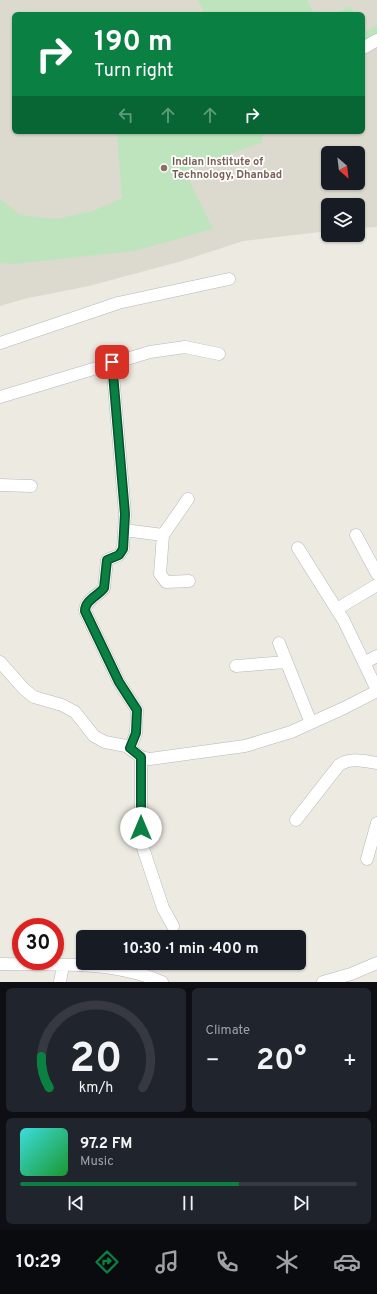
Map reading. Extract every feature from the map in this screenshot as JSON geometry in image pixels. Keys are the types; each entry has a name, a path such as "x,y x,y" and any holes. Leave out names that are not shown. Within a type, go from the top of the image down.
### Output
{"street":[{"path":"365,47 377,40"},
{"path":"0,343 118,303 229,279"},
{"path":"0,397 112,362 175,348 186,347 219,354"},
{"path":"112,362 125,514 124,530 121,553 107,560 104,588 85,607 85,611 108,660 137,710 136,733 130,748"},
{"path":"0,485 31,486"},
{"path":"188,499 162,535 160,553 161,577 166,582 189,581"},
{"path":"124,530 162,535"},
{"path":"337,609 377,583 356,535"},
{"path":"0,662 24,689 34,697 69,708 94,736 101,741 130,748 141,757 156,760 245,746 291,732 344,708 377,690 337,609 298,548"},
{"path":"279,643 311,723"},
{"path":"364,663 377,656"},
{"path":"236,666 286,662"},
{"path":"141,757 141,842 163,908 173,926"},
{"path":"296,820 339,765 344,761 352,759 377,763"},
{"path":"367,859 377,823"},
{"path":"323,982 351,974 377,963"},
{"path":"0,964 12,964"},
{"path":"64,965 111,967 135,972 162,982"},
{"path":"60,982 62,970"}],"shaded area":[{"name":"Indian Institute of Technology, Dhanbad","path":"0,0 377,0 377,227 365,228 365,198 321,198 321,232 243,241 182,261 89,286 28,298 0,306"}],"green space":[{"path":"198,0 307,0 313,12 204,12"},
{"path":"350,6 354,12 339,12"},
{"path":"377,25 377,40 365,46 365,32"},
{"path":"263,134 262,142 185,172 213,229 134,251 15,264 0,263 0,199 20,215 56,219 93,211 122,198 117,135"}],"place":[{"name":"Indian Institute of Technology, Dhanbad","path":"164,168"}],"route":[{"path":"112,362 125,514 123,549 119,555 107,560 106,581 104,588 88,602 85,607 85,611 119,682 134,703 137,710 137,728 130,748 141,757 141,828"}]}
